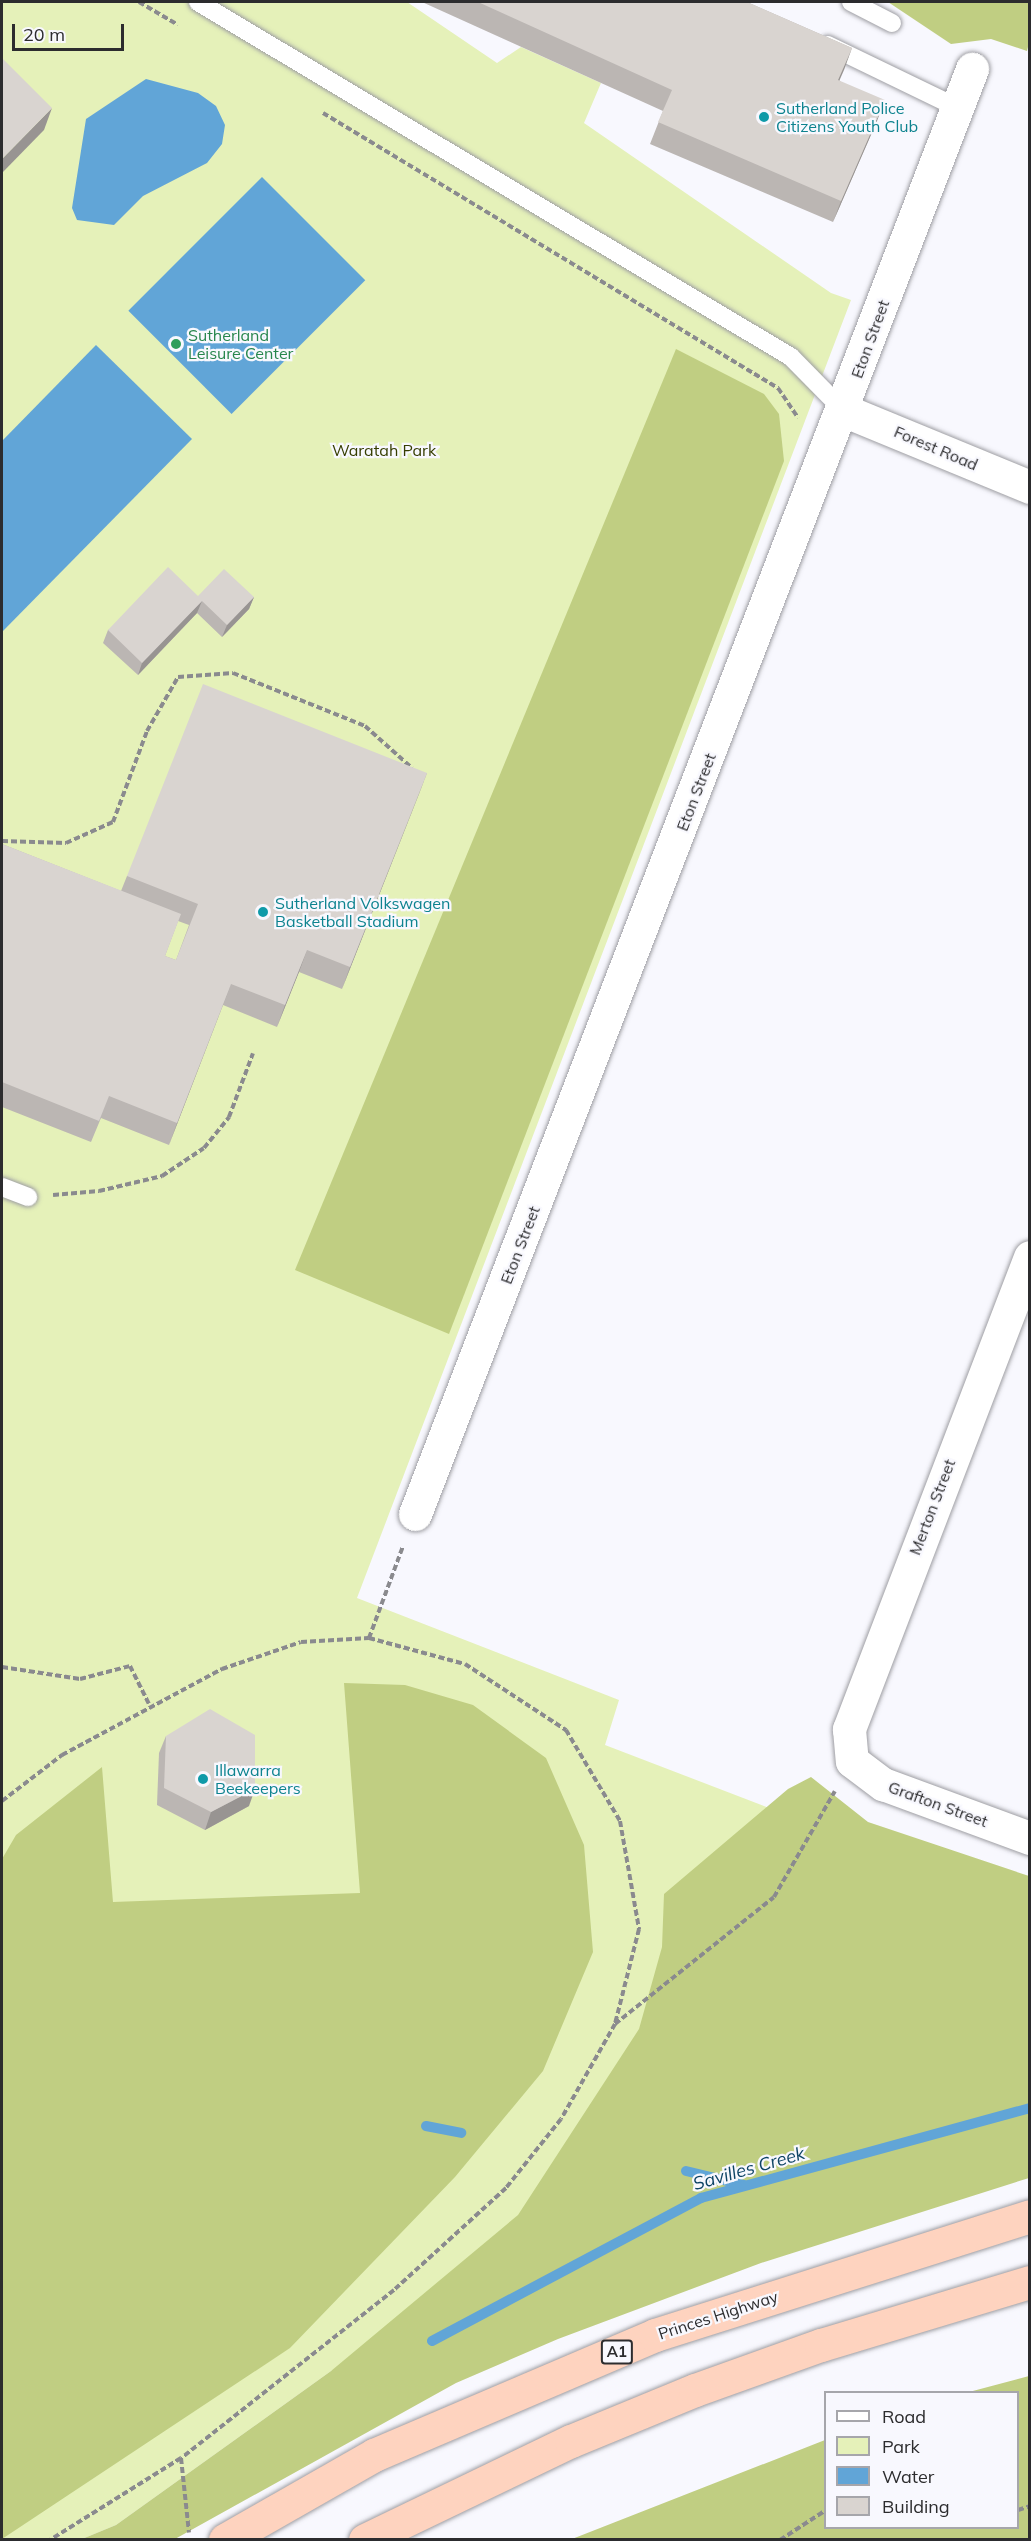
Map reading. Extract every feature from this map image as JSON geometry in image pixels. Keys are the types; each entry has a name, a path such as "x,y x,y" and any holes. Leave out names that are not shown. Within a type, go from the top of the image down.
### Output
{"highway":[{"name":"Princes Highway","path":"225,2540 374,2455 655,2335 1029,2216"},
{"path":"365,2540 530,2459 695,2390 822,2345 1029,2282"}],"street":[{"name":"Eton Street","path":"415,1514 843,410 972,69"},
{"name":"Forest Road","path":"843,410 1029,487"},
{"name":"Merton Street","path":"852,1761 852,1714 1029,1257"},
{"name":"Grafton Street","path":"852,1761 883,1784 1029,1838"}],"lane":[{"path":"198,2 791,357 843,410"},
{"path":"851,2 892,23"},
{"path":"813,39 956,107"},
{"path":"2,1187 28,1197"}],"path":[{"path":"139,2 190,32"},
{"path":"311,106 778,388 795,408 802,429 799,457 821,466"},
{"path":"2,841 66,843 113,822 147,731 178,677 233,673 365,726 415,771"},
{"path":"28,1197 99,1191 162,1176 204,1148 229,1117 253,1053"},
{"path":"369,1638 415,1514"},
{"path":"2,1801 62,1755 148,1704 222,1669 301,1642 369,1638 465,1664 566,1730 620,1821 639,1929 615,2025 561,2119 506,2188 394,2290 181,2458 50,2540"},
{"path":"2,1667 80,1679 130,1666 148,1704"},
{"path":"615,2025 774,1897 852,1761"},
{"path":"181,2458 189,2540"},
{"path":"780,2540 824,2511"}],"green space":[{"name":"Waratah Park","path":"2,2 407,2 497,63 521,47 601,83 584,123 831,293 851,300 357,1598 619,1700 605,1745 871,1847 767,2153 331,2371 116,2525 82,2539 2,2540"},
{"path":"888,2 1029,2 1027,51 991,39 951,44"},
{"path":"676,349 764,394 779,414 784,461 449,1334 295,1270"},
{"path":"344,1683 405,1685 473,1705 546,1758 584,1845 593,1952 543,2071 455,2177 290,2348 2,2539 2,1859 16,1835 102,1767 113,1902 360,1893"},
{"path":"811,1777 868,1822 1029,1876 1029,2178 761,2263 558,2339 456,2383 175,2539 82,2539 116,2525 331,2371 518,2215 639,2029 662,1947 664,1894 788,1789"},
{"path":"1029,2376 1029,2539 572,2539 824,2440 824,2529 1019,2529 1019,2391 973,2391"}],"water":[{"path":"146,79 198,93 216,106 225,125 222,144 207,163 143,196 114,225 77,220 72,208 86,119"},
{"path":"262,177 365,280 232,414 128,311"},
{"path":"96,345 192,439 2,632 2,441"}],"building":[{"name":"Sutherland Police Citizens Youth Club","path":"478,2 747,2 852,48 838,80 885,100 841,201 658,122 672,90"},
{"path":"2,58 52,108 2,159"},
{"path":"168,567 198,596 224,569 254,597 227,625 202,601 142,663 108,630"},
{"name":"Sutherland Volkswagen Basketball Stadium","path":"203,684 427,773 350,967 307,950 285,1005 231,984 177,1123 109,1096 99,1121 2,1082 2,844 181,914 165,956 176,960 198,904 127,876"},
{"name":"Illawarra Beekeepers","path":"210,1709 255,1735 255,1789 211,1812 164,1788 166,1736"}],"waterway":[{"name":"Savilles Creek","path":"432,2341 701,2198 1030,2108"},
{"path":"426,2126 461,2133"},
{"path":"686,2171 744,2185"}],"place":[{"name":"Sutherland Police Citizens Youth Club","path":"764,117"},
{"name":"Sutherland Leisure Center","path":"176,344"},
{"name":"Sutherland Volkswagen Basketball Stadium","path":"263,912"},
{"name":"Illawarra Beekeepers","path":"203,1779"}]}
